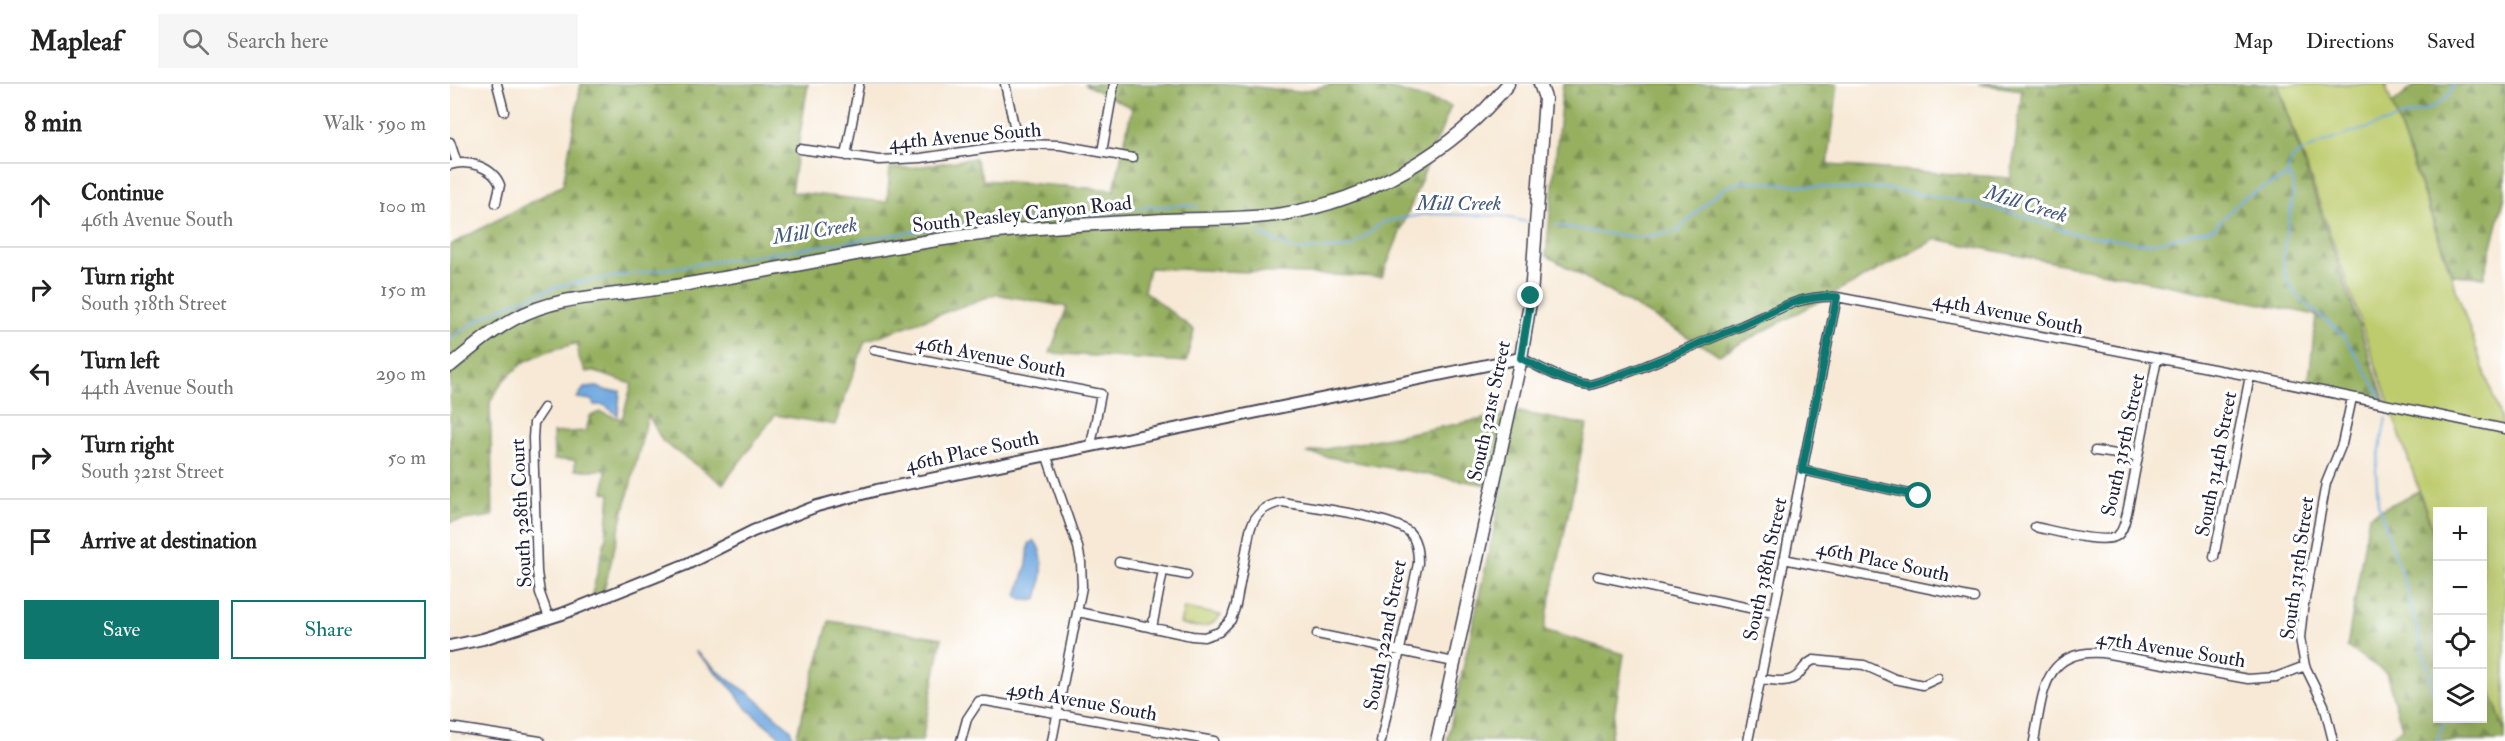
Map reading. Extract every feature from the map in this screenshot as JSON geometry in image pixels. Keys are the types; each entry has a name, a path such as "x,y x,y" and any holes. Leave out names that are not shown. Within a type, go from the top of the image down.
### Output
{"main road":[{"name":"South Peasley Canyon Road","path":"450,366 482,339 515,318 567,298 635,292 937,240 1008,231 1165,220 1263,217 1312,207 1356,194 1399,173 1445,146 1494,101 1508,84"},
{"name":"South 321st Street","path":"1437,741 1521,358 1531,296 1545,98 1540,84"}],"street":[{"path":"497,84 504,111"},
{"path":"846,156 859,84"},
{"path":"1005,84 1018,144"},
{"path":"1102,152 1114,84"},
{"path":"450,142 454,164 478,166 493,174 500,185 496,203"},
{"name":"44th Avenue South","path":"800,148 879,160 921,158 1018,144 1060,145 1133,158"},
{"name":"44th Avenue South","path":"1521,358 1558,377 1590,385 1647,364 1800,300 1818,296 1837,297 2250,376 2505,429"},
{"name":"South 318th Street","path":"1748,741 1837,297"},
{"name":"46th Avenue South","path":"874,350 1101,394 1091,445"},
{"name":"46th Place South","path":"450,646 483,639 549,618 687,564 753,531 817,507 877,489 1521,358"},
{"name":"South 315th Street","path":"2035,527 2099,538 2117,536 2127,513 2157,359"},
{"name":"South 314th Street","path":"2214,557 2250,376"},
{"name":"South 313th Street","path":"2333,741 2324,705 2305,666 2300,638 2326,483 2342,444 2352,398"},
{"name":"South 328th Court","path":"544,408 534,423 532,438 537,572 540,593 549,618"},
{"path":"2095,451 2138,457"},
{"path":"1046,454 1082,562 1082,587 1078,612 1052,741"},
{"path":"1802,470 1919,496"},
{"name":"South 322nd Street","path":"1152,628 1204,638 1223,630 1236,605 1253,520 1265,507 1282,502 1394,523 1412,535 1416,544 1418,563 1381,741"},
{"name":"46th Place South","path":"1784,559 1974,598"},
{"path":"1119,562 1187,575"},
{"path":"1078,612 1152,628 1163,571"},
{"path":"1598,576 1773,613"},
{"path":"1317,634 1454,662"},
{"name":"47th Avenue South","path":"2034,741 2048,679 2052,671 2066,658 2087,652 2255,679 2276,677 2305,666"},
{"path":"1760,679 1788,681 1797,676 1806,663 1814,660 1864,665 1895,679 1923,685 1938,678"},
{"name":"49th Avenue South","path":"961,741 971,710 979,701 1214,741"},
{"path":"450,727 540,741"}],"green space":[{"path":"581,84 808,84 791,192 887,202 890,168 910,168 975,158 983,180 1114,190 1132,108 1084,84 1233,84 1298,92 1334,84 1375,84 1451,106 1382,277 1149,268 1144,291 1194,330 1186,362 1050,353 1067,307 996,294 865,341 835,425 775,415 723,484 663,442 648,415 603,594 592,594 606,537 610,494 604,492 606,470 575,470 575,460 554,460 553,433 586,431 590,416 600,412 622,419 632,384 592,371 586,372 578,357 578,343 548,351 524,362 502,382 490,402 493,516 450,522 450,245 563,185"},
{"path":"1563,84 1838,84 1828,165 2011,178 2022,90 1978,84 2277,84 2386,405 2308,388 2316,315 1936,239 1719,355 1546,255"},
{"path":"2278,84 2385,84 2505,431 2505,733 2487,681 2487,507 2433,507 2433,530"},
{"path":"2417,84 2505,84 2505,196 2484,277 2453,275 2392,104"},
{"path":"1519,412 1587,425 1544,630 1624,654 1610,741 1447,741 1503,488 1306,453"},
{"path":"2419,491 2433,531 2433,723 2487,723 2487,681 2505,733 2505,741 2386,741 2402,728 2386,673 2347,647 2369,515"},
{"path":"1184,608 1221,615 1217,620 1203,627 1180,624"},
{"path":"829,621 942,638 922,741 795,741"}],"water":[{"path":"597,387 608,391 620,391 618,415 604,405 594,405 592,400 577,398 584,388"},
{"path":"1034,540 1041,553 1042,576 1037,599 1029,600 1017,595 1027,564 1029,544"},
{"path":"695,651 730,681 749,693 791,730 793,741 785,741 751,713 735,692"}],"waterway":[{"name":"Mill Creek","path":"1556,225 1640,237 1677,232 1709,200 1726,187 1742,182 1760,182 1845,189 1879,188 1968,202 2016,214 2075,234 2150,244 2214,228 2243,198 2287,176 2293,158 2302,152 2337,138 2434,107 2448,96 2454,84"},
{"path":"2288,176 2293,181 2293,192 2284,247 2284,269 2287,280 2300,299 2344,337 2381,397"},
{"name":"Mill Creek","path":"450,339 463,329 506,306 567,284 970,223 1074,216 1147,207 1186,205 1197,207"},
{"name":"Mill Creek","path":"1259,234 1296,250 1350,248 1383,222 1427,214 1501,216 1527,222"},
{"path":"2386,418 2376,470 2378,504 2405,584 2433,688"},
{"path":"2437,741 2442,723"}],"route":[{"path":"1531,296 1521,358 1558,377 1590,385 1699,343 1782,306 1818,296 1837,297 1802,470 1919,496"}]}
